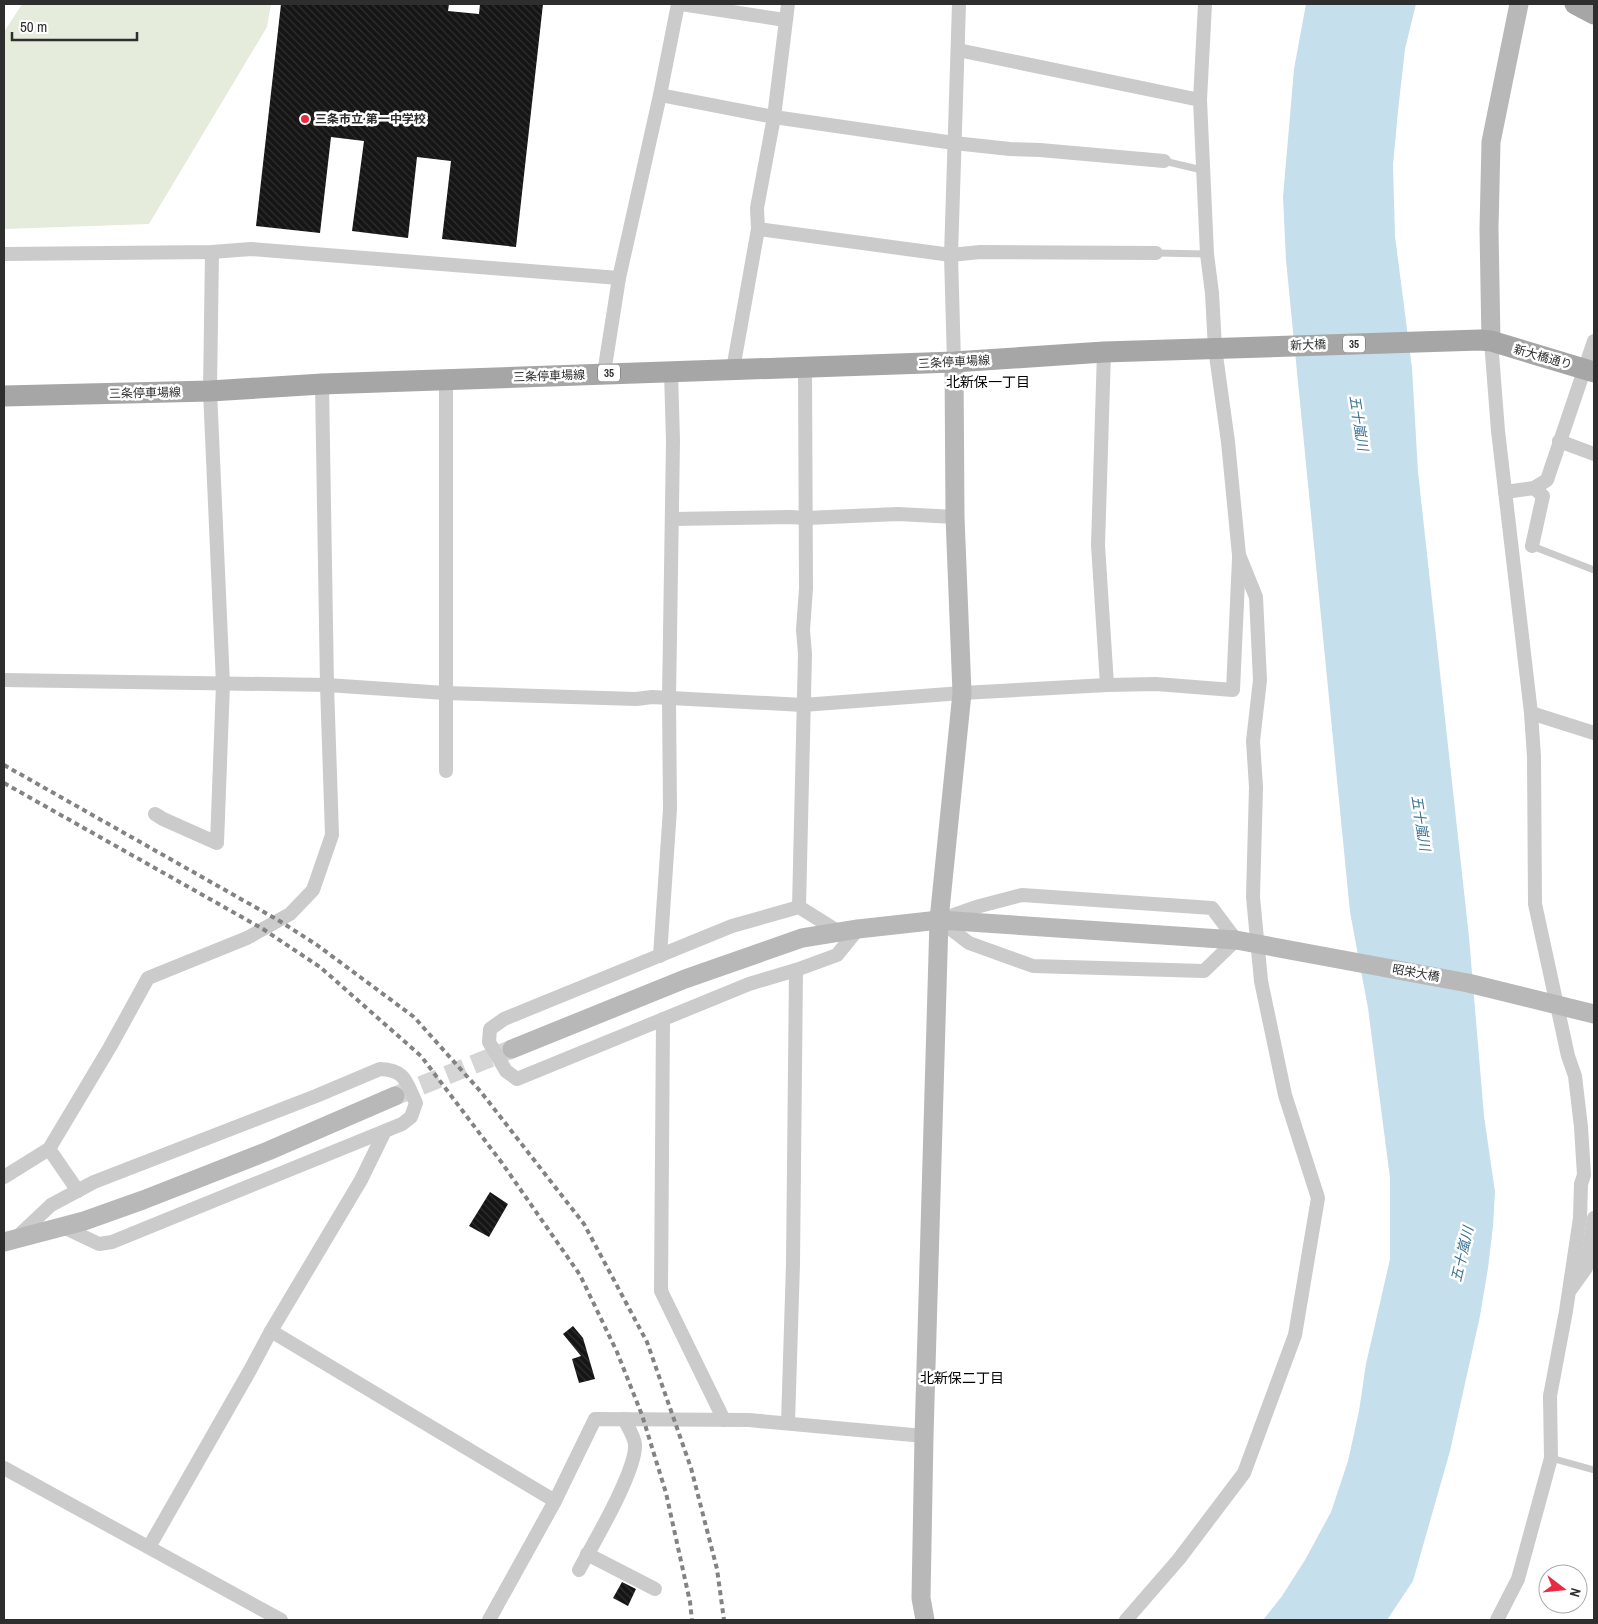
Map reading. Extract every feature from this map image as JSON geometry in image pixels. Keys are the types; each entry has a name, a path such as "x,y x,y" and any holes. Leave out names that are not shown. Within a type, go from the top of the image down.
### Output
{"main road":[{"path":"1575,4 1594,14"},
{"name":"新大橋","path":"1221,348 1485,340"},
{"name":"新大橋通り","path":"1485,340 1589,370"},
{"name":"三条停車場線","path":"4,396 210,391 322,384 805,368 954,362 1104,352 1221,348"}],"street":[{"path":"604,374 620,278 679,4 785,20"},
{"path":"733,369 758,229 757,208 774,117 788,4"},
{"path":"925,1620 921,1598 924,1436 939,920 962,693 955,517 951,255 959,4"},
{"path":"4,680 327,685 445,693 628,699 652,697 803,705 962,693 1107,685 1156,684 1233,690 1239,554 1221,348 1207,254 1200,100 1205,4"},
{"path":"1497,1620 1518,1579 1551,1458 1550,1396 1569,1291 1580,1218 1581,1184 1584,1175 1575,1076 1568,1056 1536,904 1534,757 1531,713 1485,340 1492,142 1519,4"},
{"path":"958,50 1200,100"},
{"path":"660,95 774,117 954,143 1164,161"},
{"path":"758,229 951,255 980,252 1156,253"},
{"path":"4,254 212,252 250,249 620,278"},
{"path":"154,814 218,843 222,684 210,391 212,252"},
{"path":"1505,492 1534,488 1547,480 1559,441 1589,370 1594,341"},
{"path":"1104,352 1098,545 1107,685"},
{"path":"799,907 806,518 805,368"},
{"path":"660,956 670,809 669,699 673,441 671,372"},
{"path":"446,380 446,771"},
{"path":"4,1177 49,1149 110,1047 148,978 247,938 290,914 313,890 332,835 327,685 322,384"},
{"path":"1559,441 1594,454"},
{"path":"1532,546 1543,496 1534,488"},
{"path":"672,518 806,518 898,514 955,517"},
{"path":"1126,1620 1179,1560 1244,1473 1295,1335 1318,1198 1285,1095 1261,981 1253,897 1256,787 1253,741 1260,680 1256,597 1239,554"},
{"path":"1531,713 1594,733"},
{"path":"1022,895 1041,896 1212,908 1236,940 1204,971 1033,966 970,944 939,920 976,907 1022,895"},
{"path":"839,932 799,907 732,926 504,1019 490,1030 489,1042 506,1071 517,1080 748,984 796,970 837,955 858,929"},
{"name":"昭栄大橋","path":"512,1049 685,979 802,938 858,929 939,920 1236,940 1468,983 1594,1014"},
{"path":"788,1423 793,1264 796,970"},
{"path":"663,1019 661,1291 724,1420"},
{"path":"10,1240 51,1205 94,1182 316,1096 380,1069 392,1069 402,1074 416,1103 411,1117 402,1124 112,1242 100,1244 61,1226"},
{"path":"10,1240 101,1215 223,1168 395,1096"},
{"path":"149,1547 271,1331 361,1180 385,1131"},
{"path":"49,1149 78,1191"},
{"path":"1569,1291 1590,1264 1594,1218"},
{"path":"271,1331 555,1501"},
{"path":"489,1620 555,1501 595,1419 724,1420 788,1423 924,1436"},
{"path":"579,1570 634,1460 635,1443 624,1420"},
{"path":"4,1468 281,1620"},
{"path":"587,1554 655,1589"}],"lane":[{"path":"1164,161 1202,170"},
{"path":"1156,253 1207,254"},
{"path":"1532,546 1594,570"},
{"path":"1551,1458 1594,1470"}],"green space":[{"path":"22,4 271,4 267,27 149,224 4,229 4,32"}],"water":[{"name":"五十嵐川","path":"1306,4 1416,4 1405,49 1393,165 1395,236 1412,368 1418,472 1469,937 1484,1116 1495,1192 1488,1268 1480,1316 1450,1451 1413,1581 1387,1620 1263,1620 1282,1596 1305,1560 1331,1512 1348,1461 1359,1411 1366,1364 1390,1259 1390,1178 1368,1008 1350,912 1286,260 1283,197 1294,69"}],"building":[{"path":"281,4 449,4 448,11 479,14 480,4 543,4 516,247 442,239 451,161 417,157 408,238 352,231 364,141 331,137 320,233 256,226"},
{"path":"490,1192 508,1204 489,1237 469,1226"},
{"path":"573,1326 583,1338 595,1379 579,1383 572,1359 581,1356 563,1334"},
{"path":"622,1582 636,1589 628,1606 613,1598"}],"tunnel":[{"path":"395,1096 512,1049"}],"railway":[{"path":"4,765 278,920 317,945 414,1017 481,1092 584,1224 647,1342 691,1468 717,1569 724,1620"},
{"path":"4,783 263,929 320,967 421,1056 502,1163 580,1275 617,1352 642,1415 666,1493 690,1602 692,1620"}],"place":[{"name":"三条市立 第一中学校","path":"305,119"}],"district":[{"name":"北新保一丁目","path":"988,382"},
{"name":"北新保二丁目","path":"962,1378"}]}
